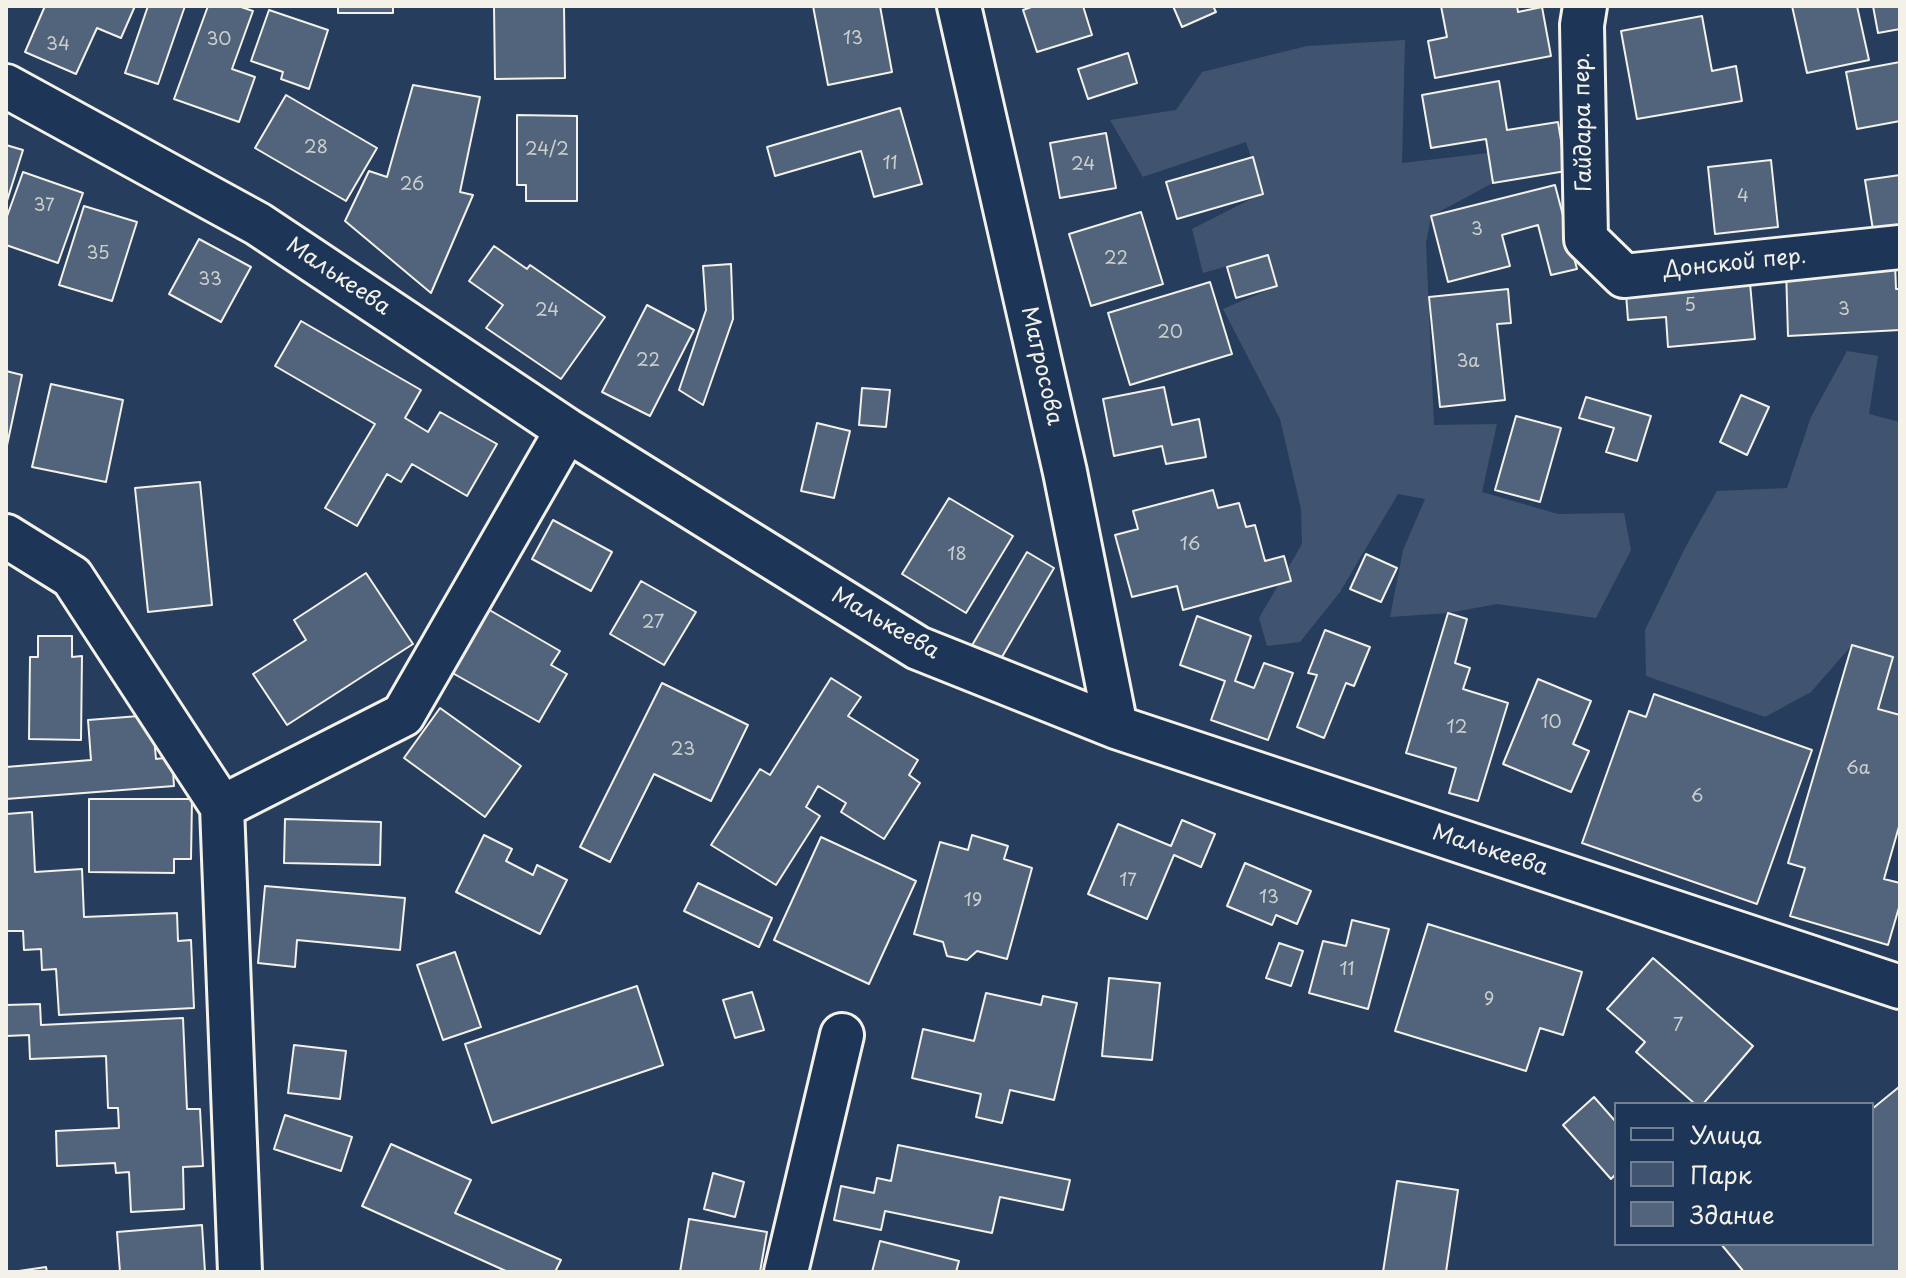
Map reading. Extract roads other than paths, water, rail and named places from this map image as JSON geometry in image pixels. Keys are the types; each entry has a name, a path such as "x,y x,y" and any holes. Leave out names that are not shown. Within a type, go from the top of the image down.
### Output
{"street":[{"name":"Матросова","path":"959,6 1065,472 1116,727"},
{"name":"Гайдара пер.","path":"1585,6 1582,25 1586,239"},
{"name":"Малькеева","path":"6,86 258,224 567,430 918,648 1116,727 1900,987"},
{"name":"Донской пер.","path":"1586,239 1624,276 1900,247"},
{"path":"222,807 403,715 567,430"},
{"path":"6,536 72,577 222,807 240,1272"},
{"path":"786,1272 842,1035"}]}
